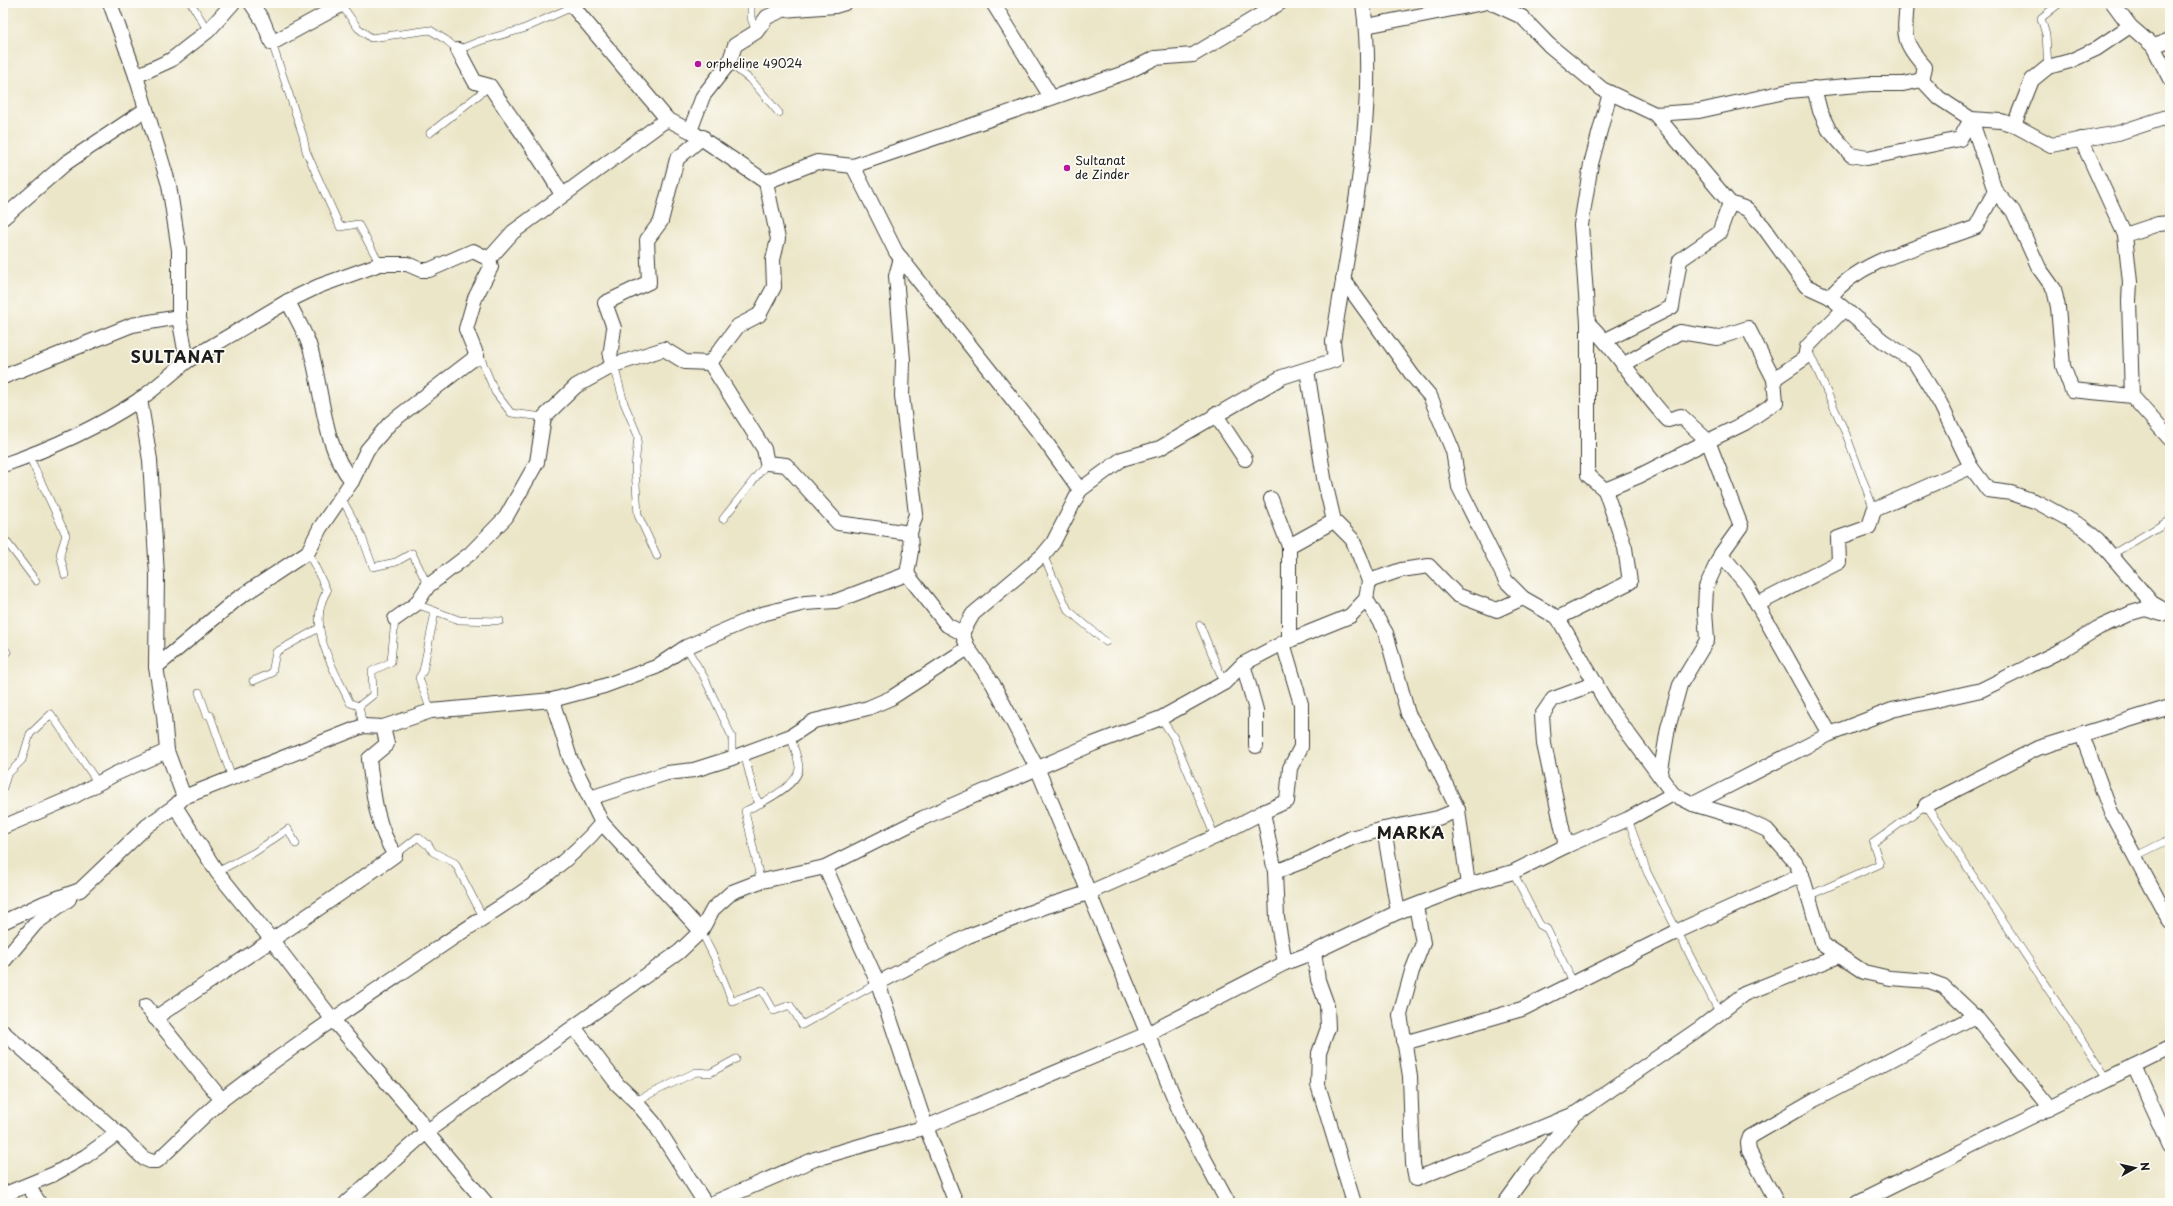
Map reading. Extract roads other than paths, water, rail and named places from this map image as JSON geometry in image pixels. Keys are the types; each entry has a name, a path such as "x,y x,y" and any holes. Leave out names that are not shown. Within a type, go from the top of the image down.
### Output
{"street":[{"path":"110,3 136,76 168,185 179,250 179,317 187,361"},
{"path":"136,76 171,60 208,30 233,3"},
{"path":"251,3 263,21 272,43 341,4"},
{"path":"690,131 703,96 730,62 735,45 756,32 767,17 783,10 835,6 845,3"},
{"path":"993,3 1051,97"},
{"path":"766,182 817,162 853,166 1126,72 1155,58 1193,55 1280,3"},
{"path":"962,633 972,614 1043,555 1053,542 1080,490 1122,459 1160,448 1215,414 1282,377 1335,360 1333,342 1355,206 1365,112 1366,26 1363,3"},
{"path":"1366,26 1483,3"},
{"path":"1492,3 1522,17 1549,45 1602,89 1654,114 1730,203 1747,210 1763,226 1806,286 1830,297 1883,340 1914,361 1940,403 1971,467 1988,490 2011,493 2037,502 2081,526 2111,555 2152,603 2170,615"},
{"path":"1907,3 1904,30 1909,50 1924,67 1922,80"},
{"path":"2113,3 2130,26 2153,46 2170,79"},
{"path":"574,4 667,119 703,137 766,182 778,239 773,260 774,287 759,315 738,326 710,363"},
{"path":"2014,125 2032,80 2048,67 2070,61 2096,49 2130,26"},
{"path":"2153,46 2170,40"},
{"path":"458,50 475,82 490,86 520,132 544,162 562,195"},
{"path":"1654,114 1698,111 1789,91 1814,88 1903,84 1922,80"},
{"path":"1922,80 1939,98 1971,119 2001,120 2051,144 2118,133 2170,116"},
{"path":"1814,88 1820,111 1829,130 1851,155 1867,158 1960,140 1971,119"},
{"path":"1558,618 1630,582 1624,548 1605,490 1588,475 1588,323 1581,225 1591,164 1610,93"},
{"path":"3,218 66,163 145,110"},
{"path":"488,259 513,232 667,119"},
{"path":"1971,119 1995,191 2013,211 2039,268 2054,289 2058,306 2063,366 2072,390 2132,396"},
{"path":"614,365 610,357 614,328 605,303 649,282 647,240 661,221 677,159 703,137"},
{"path":"2081,139 2125,235 2130,282 2132,396 2170,439"},
{"path":"853,166 901,258 1040,434 1080,490"},
{"path":"1830,297 1842,283 1863,270 1909,250 1976,227 1995,191"},
{"path":"1606,340 1672,307 1680,260 1719,233 1730,203"},
{"path":"2125,235 2158,224 2170,223"},
{"path":"3,465 29,456 110,417 140,399 187,361 288,301 319,286 380,264 407,264 421,270 429,270 449,260 473,251 488,259 491,267 474,298 466,329 477,356 390,423 367,450 352,482 320,528 308,552 237,599 156,667"},
{"path":"901,258 896,276 903,360 902,396 916,514 910,533 911,551 907,574 947,625 962,633 968,648 994,684 1038,770 1182,1119 1228,1203"},
{"path":"1343,279 1413,376 1430,396 1453,451 1459,488 1506,581 1523,598 1558,618 1610,709 1673,794 1693,804 1740,818 1767,830 1795,862 1802,875 1823,945 1864,972 1890,978 1929,981 1943,986 1975,1016 2050,1108"},
{"path":"288,301 311,349 332,444 343,470 352,482"},
{"path":"1774,379 1805,358 1807,347 1844,309"},
{"path":"3,377 132,325 179,317"},
{"path":"1588,323 1606,340 1651,402 1668,420 1681,416 1708,441 1741,526 1721,554 1706,587 1705,610 1707,640 1680,685 1668,728 1660,776"},
{"path":"1605,490 1639,476 1745,423 1776,402 1774,379 1748,328 1717,338 1680,332 1623,365"},
{"path":"395,619 416,604 428,586 471,553 506,517 537,462 544,417 576,386 614,365 664,349 686,362 710,363"},
{"path":"710,363 764,449 767,463 786,465 838,523 910,533"},
{"path":"346,1203 426,1132 680,952 701,931 713,909 732,892 758,882 824,867 923,818 1038,770 1093,744 1161,718 1224,683 1243,664 1286,642 1350,616 1366,599 1369,581 1352,539 1334,521 1324,478 1307,370"},
{"path":"140,399 150,460 157,575 156,667 164,716 167,751 179,801 217,872 333,1020 420,1122 426,1132 486,1203"},
{"path":"1215,414 1245,459"},
{"path":"1758,604 1839,562 1838,538 1869,527 1874,510 1971,467"},
{"path":"878,983 968,936 1047,906 1088,893 1215,837 1288,801 1290,768 1301,747 1301,704 1286,642 1289,546 1270,499"},
{"path":"1289,546 1334,521"},
{"path":"1721,554 1746,584 1830,734"},
{"path":"1369,581 1401,570 1429,566 1457,595 1496,610 1523,598"},
{"path":"3,962 36,923 80,890 147,826 179,801 232,778 362,726 383,727 431,711 552,700 604,686 656,667 686,647 762,614 805,604 836,602 907,574"},
{"path":"1366,599 1386,633 1408,714 1422,736 1458,810 1468,885"},
{"path":"1693,804 1830,734 1892,710 1982,690 2064,649 2098,628 2132,613 2145,609 2170,615"},
{"path":"590,798 667,773 694,770 738,756 790,736 814,721 868,708 891,698 968,648"},
{"path":"1243,664 1256,710 1256,746"},
{"path":"1566,846 1544,744 1542,716 1553,699 1596,683"},
{"path":"552,700 570,758 602,824 701,931"},
{"path":"1926,805 2038,748 2170,707"},
{"path":"155,1018 271,939 330,902 395,855 389,846 373,802 370,759 387,744 383,727"},
{"path":"2082,735 2110,810 2170,922"},
{"path":"3,827 71,798 115,774 167,751"},
{"path":"713,1203 816,1159 926,1127 1147,1034 1285,963 1314,952 1398,912 1468,885 1513,872 1566,846 1628,819 1673,794"},
{"path":"1275,872 1309,859 1351,838 1384,828 1438,818 1458,810"},
{"path":"1264,812 1275,872 1277,918 1285,963"},
{"path":"3,1032 118,1133 143,1158 150,1161 157,1161 222,1100 333,1020 483,917 533,886 565,862 584,845 602,824"},
{"path":"1384,828 1398,912"},
{"path":"824,867 878,983 926,1127 956,1203"},
{"path":"1404,1043 1522,1009 1573,982 1678,931 1802,875"},
{"path":"3,922 44,903 80,890"},
{"path":"1416,906 1423,943 1412,971 1400,1015 1410,1076 1413,1164 1416,1179 1577,1112 1700,1028 1744,994 1839,956"},
{"path":"1314,952 1318,980 1327,1006 1328,1028 1319,1053 1318,1085 1354,1203"},
{"path":"146,1006 222,1100"},
{"path":"1777,1203 1749,1151 1748,1143 1750,1137 1814,1100 1975,1016"},
{"path":"574,1026 618,1085 635,1101 654,1123 705,1203"},
{"path":"1857,1203 2170,1048"},
{"path":"2134,1066 2170,1145"},
{"path":"1505,1203 1526,1174 1577,1112"},
{"path":"3,1194 54,1174 86,1156 118,1133"},
{"path":"28,1185 39,1203"}],"lane":[{"path":"191,3 208,30"},
{"path":"751,3 751,18 756,32"},
{"path":"2048,67 2046,35 2042,18 2060,3"},
{"path":"341,4 358,28 371,38 430,30 458,50 480,41 523,29 574,4"},
{"path":"272,43 303,136 306,151 340,227 358,224 380,264"},
{"path":"730,62 752,81 779,113"},
{"path":"430,133 490,86"},
{"path":"1807,347 1846,434 1874,510"},
{"path":"467,363 482,361 495,392 511,413 544,417"},
{"path":"614,365 624,403 638,436 635,468 638,515 657,556"},
{"path":"29,456 66,535 60,554 65,575"},
{"path":"723,519 767,463"},
{"path":"341,497 361,534 373,567 396,562 412,553 428,586"},
{"path":"2111,555 2170,520"},
{"path":"3,537 36,581"},
{"path":"308,552 327,591 320,601 319,628 350,704 359,706"},
{"path":"1043,555 1068,610 1106,642"},
{"path":"416,604 459,620 500,622"},
{"path":"431,711 419,678 423,671 435,612"},
{"path":"359,706 373,695 372,671 391,662 395,619"},
{"path":"1200,625 1224,683"},
{"path":"253,681 272,673 276,652 319,628"},
{"path":"3,647 7,652 3,655"},
{"path":"686,647 704,677 732,737 738,756 755,796 760,804"},
{"path":"199,692 207,715 210,715 232,778"},
{"path":"359,706 362,726"},
{"path":"3,788 7,775 22,760 30,734 51,714 98,783"},
{"path":"1161,718 1174,738 1215,837"},
{"path":"758,882 760,878 745,811 776,794 796,778 799,767 790,736"},
{"path":"1808,896 1880,864 1873,843 1926,805 2108,1078"},
{"path":"1628,819 1647,872 1719,1012"},
{"path":"217,872 255,852 288,830 296,844"},
{"path":"395,855 418,837 428,844 433,852 455,863 483,917"},
{"path":"2134,857 2170,839"},
{"path":"1513,872 1540,925 1547,929 1573,982"},
{"path":"701,931 715,959 732,1001 762,990 774,1011 790,1005 802,1025 878,983"},
{"path":"635,1101 696,1072 710,1073 736,1059"}],"place":[{"name":"orpheline 49024","path":"698,64"},
{"name":"Sultanat de Zinder","path":"1067,168"}],"district":[{"name":"SULTANAT","path":"178,357"},
{"name":"MARKA","path":"1411,833"}]}
